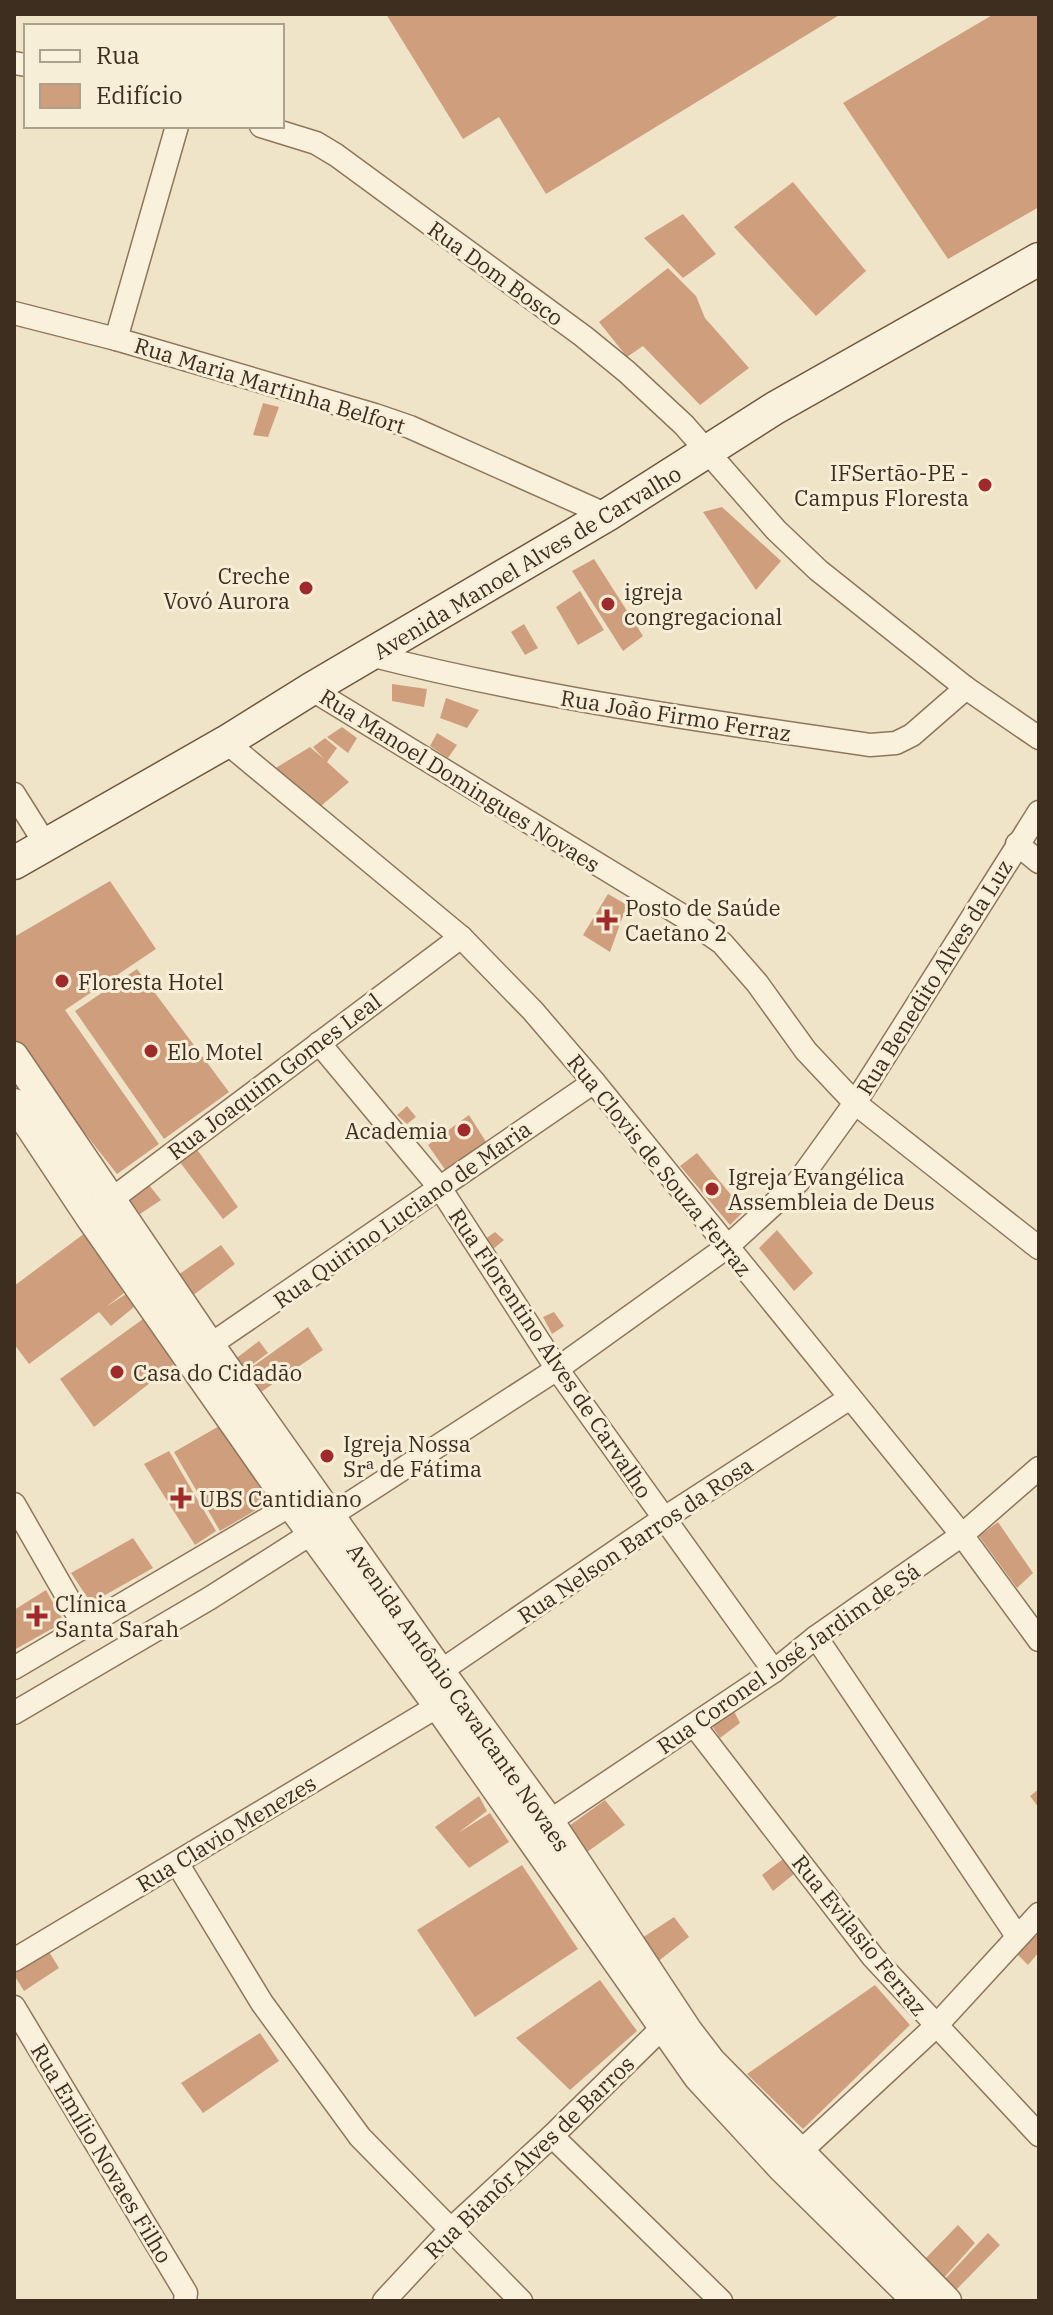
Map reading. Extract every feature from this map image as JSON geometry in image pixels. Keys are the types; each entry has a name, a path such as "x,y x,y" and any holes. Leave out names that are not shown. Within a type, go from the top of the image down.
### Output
{"main road":[{"name":"Avenida Manoel Alves de Carvalho","path":"14,863 226,742 607,515 775,408 1039,259"}],"street":[{"path":"116,339 176,128"},
{"name":"Rua Dom Bosco","path":"267,128 316,143 354,167 594,345 684,425 776,530 818,570 966,688 1039,738"},
{"name":"Rua Maria Martinha Belfort","path":"14,313 322,397 398,423 607,515"},
{"name":"Rua João Firmo Ferraz","path":"370,655 456,677 628,709 870,745 896,743 912,735 966,688"},
{"name":"Rua Manoel Domingues Novaes","path":"311,689 722,943 757,983 806,1051 855,1103 1039,1248"},
{"name":"Rua Clovis de Souza Ferraz","path":"226,742 461,937 533,1011 962,1535 1039,1640"},
{"path":"14,794 46,845"},
{"name":"Rua Benedito Alves da Luz","path":"14,1713 210,1598 557,1369 727,1247 798,1182 855,1103 1039,812"},
{"path":"1017,844 1039,862"},
{"name":"Rua Joaquim Gomes Leal","path":"89,1216 461,937"},
{"name":"Rua Florentino Alves de Carvalho","path":"319,1043 440,1188 557,1369 774,1671"},
{"name":"Avenida Antônio Cavalcante Novaes","path":"14,1056 112,1199 169,1307 210,1345 321,1525 433,1687 539,1829 670,2022 800,2152 914,2294 947,2301"},
{"name":"Rua Quirino Luciano de Maria","path":"210,1345 594,1082"},
{"path":"14,1103 89,1216 169,1307 291,1505 321,1525"},
{"name":"Rua Nelson Barros da Rosa","path":"433,1687 663,1519 850,1398"},
{"name":"Rua Coronel José Jardim de Sá","path":"539,1829 774,1671 816,1637 962,1535 1039,1468"},
{"path":"14,1504 84,1626"},
{"path":"14,1668 291,1505"},
{"path":"816,1637 1017,1936"},
{"name":"Rua Clavio Menezes","path":"14,1960 177,1863 433,1687"},
{"name":"Rua Evilasio Ferraz","path":"694,1725 873,1957 1039,2135"},
{"path":"177,1863 262,2003 360,2137 521,2301"},
{"path":"800,2152 935,2027 1039,1914"},
{"name":"Rua Emílio Novaes Filho","path":"14,2007 186,2293 185,2301"},
{"path":"670,2022 698,2077 735,2119 914,2294"},
{"name":"Rua Bianôr Alves de Barros","path":"384,2301 450,2230 670,2022"},
{"path":"552,2136 721,2301"}],"building":[{"path":"386,14 841,14 546,194 499,117 463,139"},
{"path":"994,14 1039,14 1039,207 948,259 843,103"},
{"path":"793,182 866,271 816,316 734,227"},
{"path":"683,214 716,254 683,278 644,238"},
{"path":"668,268 696,296 705,318 749,368 700,405 643,346 627,357 599,322"},
{"path":"263,403 279,407 268,437 253,435"},
{"path":"722,507 781,561 756,590 703,512"},
{"name":"igreja congregacional","path":"594,559 643,636 623,651 572,571"},
{"path":"580,591 604,630 578,645 556,607"},
{"path":"524,624 538,648 525,655 511,632"},
{"path":"392,684 427,689 424,707 392,701"},
{"path":"446,698 479,710 467,728 440,718"},
{"path":"342,727 357,738 348,753 327,737"},
{"path":"437,733 457,745 448,758 430,746"},
{"path":"325,738 337,748 327,762 349,782 321,806 274,769 310,747 324,759 313,747"},
{"name":"Floresta Hotel","path":"110,881 156,949 65,1010 159,1144 117,1174 14,1043 14,937"},
{"name":"Posto de Saúde Caetano 2","path":"608,894 627,905 610,952 583,935"},
{"name":"Elo Motel","path":"137,969 229,1092 164,1139 75,1011"},
{"path":"407,1106 416,1117 407,1124 397,1115"},
{"name":"Academia","path":"469,1115 488,1145 446,1171 428,1145"},
{"path":"196,1148 238,1207 223,1219 179,1161"},
{"name":"Igreja Evangélica Assembleia de Deus","path":"697,1153 744,1211 730,1225 680,1166"},
{"path":"149,1185 161,1200 140,1214 129,1200"},
{"path":"777,1230 813,1273 794,1291 759,1248"},
{"path":"495,1232 504,1240 492,1250 485,1239"},
{"path":"85,1233 124,1293 106,1307 126,1294 134,1307 111,1326 99,1312 29,1364 14,1344 14,1286"},
{"path":"221,1245 235,1264 192,1296 178,1275"},
{"path":"554,1312 564,1326 552,1334 543,1317"},
{"name":"Casa do Cidadão","path":"143,1319 174,1364 94,1427 60,1379"},
{"path":"308,1327 323,1350 258,1394 242,1374"},
{"path":"259,1341 268,1353 242,1372 234,1360"},
{"path":"221,1425 273,1500 220,1531 174,1452"},
{"name":"UBS Cantidiano","path":"169,1451 216,1531 195,1545 144,1464"},
{"path":"998,1522 1033,1573 1017,1588 979,1536"},
{"path":"133,1538 153,1568 91,1603 71,1573"},
{"name":"Clínica Santa Sarah","path":"46,1590 64,1622 14,1650 14,1610"},
{"path":"734,1711 740,1723 720,1738 712,1726"},
{"path":"1039,1789 1039,1808 1030,1796"},
{"path":"479,1796 487,1811 458,1833 490,1813 509,1842 469,1868 435,1827"},
{"path":"605,1800 625,1825 587,1852 569,1826"},
{"path":"783,1859 794,1874 773,1891 762,1875"},
{"path":"522,1865 578,1949 475,2017 417,1930"},
{"path":"674,1917 689,1937 656,1963 639,1940"},
{"path":"1034,1932 1039,1939 1039,1952 1028,1965 1014,1951"},
{"path":"48,1950 59,1968 24,1991 14,1970"},
{"path":"600,1980 637,2031 570,2090 516,2038"},
{"path":"875,1985 910,2025 803,2129 747,2074"},
{"path":"260,2033 279,2061 203,2113 181,2083"},
{"path":"958,2225 975,2243 942,2280 923,2261"},
{"path":"988,2233 1000,2245 955,2291 944,2280"}],"place":[{"name":"IFSertão-PE - Campus Floresta","path":"985,485"},
{"name":"Creche Vovó Aurora","path":"306,588"},
{"name":"igreja congregacional","path":"608,604"},
{"name":"Posto de Saúde Caetano 2","path":"607,920"},
{"name":"Floresta Hotel","path":"62,981"},
{"name":"Elo Motel","path":"151,1051"},
{"name":"Academia","path":"464,1130"},
{"name":"Igreja Evangélica Assembleia de Deus","path":"712,1189"},
{"name":"Casa do Cidadão","path":"117,1372"},
{"name":"Igreja Nossa Srª de Fátima","path":"327,1456"},
{"name":"UBS Cantidiano","path":"181,1498"},
{"name":"Clínica Santa Sarah","path":"37,1616"}]}
